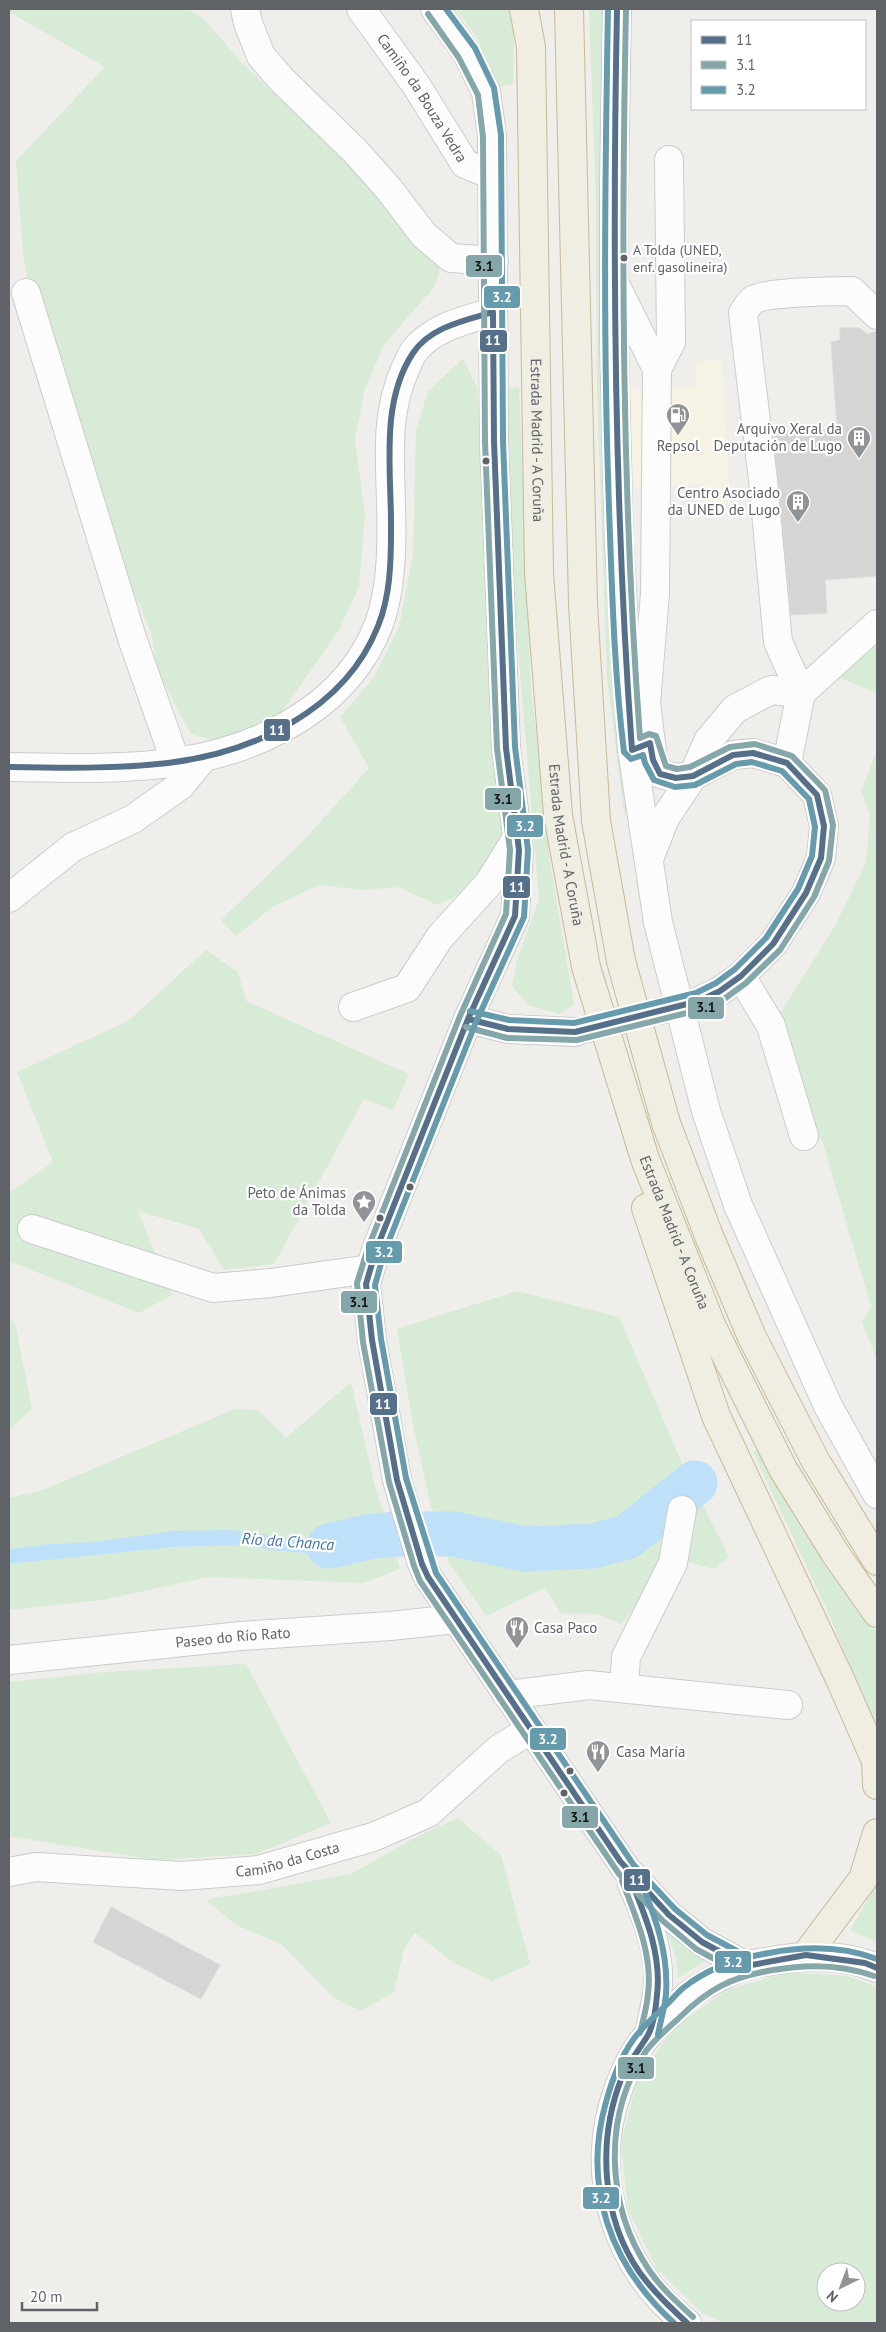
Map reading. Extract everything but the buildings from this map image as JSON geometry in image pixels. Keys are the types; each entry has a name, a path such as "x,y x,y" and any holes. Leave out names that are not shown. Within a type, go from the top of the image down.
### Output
{"highway":[{"name":"Estrada Madrid - A Coruña","path":"524,9 531,47 539,573 558,815 586,967 645,1159 712,1327 783,1469 835,1553 877,1613"},
{"name":"Estrada Madrid - A Coruña","path":"568,9 584,614 596,821 621,961 666,1124 709,1236 752,1337 816,1460 877,1561"},
{"path":"586,967 618,1127 716,1416 840,1679 876,1761 877,1785"},
{"path":"806,1955 863,1879 877,1833"}],"street":[{"path":"245,9 248,24 261,56 282,80 355,151 388,188 424,235 452,258 494,261"},
{"name":"Camiño da Bouza Vedra","path":"361,9 416,85 465,164 492,175"},
{"path":"435,9 467,54 486,92 492,136 494,441 506,748 519,850 515,916 468,1019 370,1269 366,1284 372,1340 397,1480 422,1564 428,1577 626,1869 669,1915 702,1942 746,1966"},
{"path":"618,9 614,283 619,543 641,747 648,860 658,922 706,1112 738,1204 828,1406 877,1494"},
{"path":"669,160 671,342 657,369 655,594 641,747 653,760 660,774 676,778 693,776 733,756 753,753 787,762 817,795 824,826 821,858 806,893 773,944 741,976 720,991 699,1000"},
{"path":"614,283 657,369"},
{"path":"787,762 801,693 778,642 763,480 743,313 763,290 852,291 877,315"},
{"path":"26,292 133,642 176,764"},
{"path":"9,767 94,769 176,764 203,758 260,741 298,721 336,692 362,659 382,612 392,548 390,424 400,380 414,350 437,331 493,312"},
{"path":"648,860 665,818 693,776 708,741 735,709 771,690 801,693 877,624"},
{"path":"9,898 73,847 133,819 181,785 203,758"},
{"path":"353,1007 407,988 440,937 489,883 517,838"},
{"path":"741,976 771,1026 804,1136"},
{"path":"468,1019 508,1030 575,1032"},
{"path":"32,1229 213,1288 271,1283 370,1269"},
{"path":"624,1688 626,1657 673,1563 682,1510"},
{"name":"Paseo do Río Rato","path":"9,1660 240,1636 390,1626 456,1619"},
{"path":"507,1695 590,1685 788,1704"},
{"name":"Camiño da Costa","path":"9,1872 36,1867 182,1876 259,1870 374,1837 428,1813 500,1749 530,1730"},
{"path":"626,1869 644,1912 657,1962 657,1994 649,2034"},
{"path":"687,2323 668,2309 639,2274 619,2235 607,2192 605,2162 607,2133 613,2104 623,2077 649,2034 692,1992 746,1966 806,1955 873,1965"}],"shaded area":[{"name":"Repsol","path":"721,360 730,505 706,506 704,484 634,487 628,389 697,386 696,362"}],"green space":[{"path":"9,9 188,9 203,18 241,62 308,126 357,168 440,268 435,286 384,345 365,389 355,439 365,516 359,587 339,630 276,720 216,741 191,734 158,672 151,632 113,545 34,319 23,254 16,161 105,67 9,12"},
{"path":"456,9 511,9 514,36 513,84 500,87 477,37"},
{"path":"589,9 611,9 630,812 624,814 607,677 597,391 596,203"},
{"path":"463,359 477,387 508,871 437,905 399,887 363,890 319,885 274,906 236,936 221,920 304,840 369,768 340,717 374,677 399,627 413,554 416,430 428,391"},
{"path":"519,387 531,688 551,867 574,1004 560,1014 530,1006 512,986 517,960 539,899 514,601 507,389"},
{"path":"877,635 877,693 840,678"},
{"path":"877,750 877,1361 862,1321 871,1307 822,1140 812,1134 779,1015 836,924 866,863 870,814 861,791"},
{"path":"206,950 238,972 246,1001 409,1074 393,1110 364,1099 274,1264 224,1270 199,1229 138,1211 172,1295 139,1313 9,1261 9,1188 12,1191 53,1162 17,1072 128,1021"},
{"path":"517,1291 619,1317 685,1470 729,1557 714,1569 669,1557 622,1624 598,1614 562,1614 544,1588 486,1616 449,1563 430,1502 413,1425 397,1329"},
{"path":"9,1318 15,1323 32,1408 9,1430"},
{"path":"351,1382 375,1487 389,1530 307,1540 270,1535 49,1544 9,1549 9,1498 43,1490 235,1409 258,1410 286,1438"},
{"path":"757,1450 844,1590 877,1633 877,1730 827,1610 753,1452"},
{"path":"391,1539 400,1569 362,1583 209,1577 102,1600 9,1610 9,1564 174,1547 246,1545 269,1550 341,1556"},
{"path":"246,1664 331,1823 256,1854 155,1860 9,1836 9,1682 106,1672"},
{"path":"458,1818 501,1855 530,1964 492,1981 454,1963 415,1933 404,1949 394,1992 361,2011 334,1998 281,1944 236,1925 206,1900 351,1874 418,1836"},
{"path":"877,1883 877,1942 850,1930"},
{"path":"665,1926 713,1956 678,1978 676,1959"},
{"path":"789,1972 848,1976 877,1987 877,2323 725,2323 702,2313 656,2268 628,2209 621,2144 637,2081 674,2027 727,1990"}],"water":[{"path":"231,1530 307,1540 389,1530 391,1539 341,1556 269,1550 246,1545 174,1547 9,1564 9,1549 49,1544 93,1542 175,1531"}],"waterway":[{"name":"Río da Chanca","path":"329,1546 368,1537 393,1534 454,1534 524,1549 593,1546 627,1537 695,1483"}],"tunnel":[{"path":"575,1032 699,1001"}],"transit line":[{"name":"3.2","path":"446,9 475,48 494,88 501,135 503,441 515,747 528,850 524,917 476,1022 384,1253 375,1285 381,1339 406,1478 436,1573 633,1864 675,1909 707,1935 750,1958"},
{"name":"3.2","path":"470,1011 509,1020 574,1023 696,993 716,983 735,969 766,938 798,889 812,856 815,827 809,799 782,771 752,762 736,764 695,785 675,787 654,780 643,755 631,759 624,752 614,630 607,445 605,258 608,9"},
{"name":"11","path":"468,1019 508,1029 575,1032 699,1001 720,991 741,976 773,944 806,893 821,858 824,826 817,795 787,763 753,753 733,755 693,776 676,778 660,774 653,760 650,743 632,750 621,565 616,380 615,102 617,9"},
{"name":"3.1","path":"466,1027 507,1038 577,1040 703,1009 724,999 746,983 780,950 814,897 829,861 833,825 825,790 792,756 755,744 730,747 690,767 677,769 666,766 656,736 649,734 640,738 626,465 624,373 626,9"},
{"name":"3.1","path":"428,14 459,58 478,95 483,137 485,441 497,748 510,850 506,914 460,1016 368,1248 357,1283 363,1342 389,1482 420,1581 619,1874 663,1921 696,1949 742,1974"},
{"name":"11","path":"9,767 108,767 168,763 200,758 232,749 263,737 292,722 319,704 343,681 363,656 382,615 390,568 391,510 389,463 391,417 395,394 402,373 413,353 429,337 449,326 493,312 494,441 506,748 519,850 515,916 468,1019 376,1250 366,1284 372,1340 397,1480 422,1564 428,1577 620,1861 669,1915 702,1942 746,1966 806,1955 865,1963 877,1968"},
{"name":"3.2","path":"638,1875 655,1918 665,1963 666,1994 658,2035"},
{"name":"11","path":"630,1878 655,1950 658,1980 657,1995 650,2031 622,2077 614,2101 606,2152 607,2178 617,2228 627,2251 651,2287 687,2323"},
{"name":"3.1","path":"622,1881 642,1936 648,1965 649,1979 646,2009 640,2033"},
{"name":"3.2","path":"674,2323 633,2276 618,2250 607,2222 600,2194 598,2164 599,2133 608,2094 624,2054 640,2031 683,1988 713,1969 757,1955 810,1948 850,1952 877,1959"},
{"name":"3.1","path":"693,2317 664,2289 649,2270 635,2245 624,2218 618,2190 615,2161 616,2132 622,2104 632,2076 646,2051 661,2034 710,1992 732,1981 773,1970 811,1966 837,1967 874,1976"}],"place":[{"name":"A Tolda (UNED, enf. gasolineira)","path":"624,258"},
{"name":"Repsol","path":"678,436"},
{"name":"Arquivo Xeral da Deputación de Lugo","path":"859,459"},
{"name":"Centro Asociado da UNED de Lugo","path":"798,523"},
{"name":"Peto de Ánimas da Tolda","path":"364,1223"},
{"name":"Casa Paco","path":"517,1649"},
{"name":"Casa María","path":"598,1773"}]}
